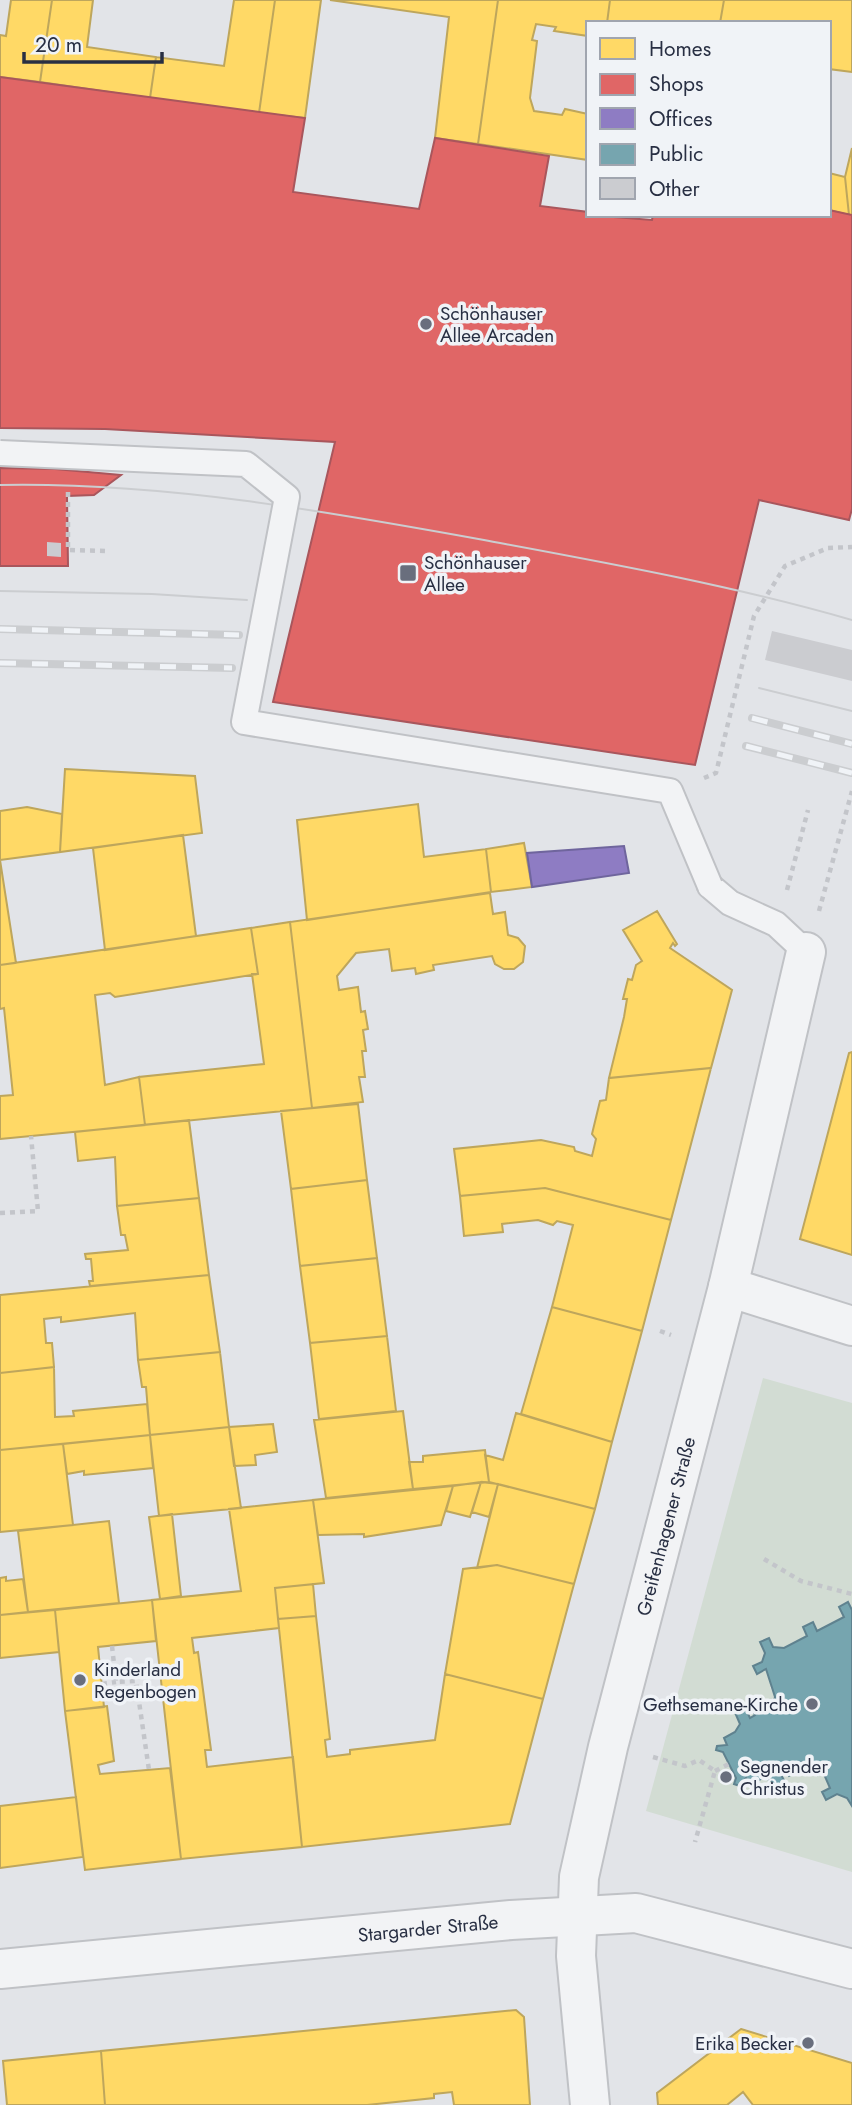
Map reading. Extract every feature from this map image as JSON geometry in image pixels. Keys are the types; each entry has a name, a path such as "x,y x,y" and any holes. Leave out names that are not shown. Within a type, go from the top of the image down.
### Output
{"street":[{"name":"Greifenhagener Straße","path":"590,2105 576,1956 579,1877 594,1803 728,1287 806,952"},
{"path":"728,1287 852,1326"},
{"name":"Stargarder Straße","path":"0,1969 576,1916 636,1913 852,1969"}],"lane":[{"path":"0,453 246,464 287,497 244,722 670,791 710,886 730,903 776,924 806,952"}],"path":[{"path":"68,490 68,551 107,551"},
{"path":"670,791 716,773 754,616 785,566 828,548 852,547"},
{"path":"822,905 852,790"},
{"path":"785,894 808,810"},
{"path":"0,1213 38,1211 32,1136"},
{"path":"764,1559 801,1581 852,1594"},
{"path":"111,1646 116,1682"},
{"path":"102,1684 136,1681 149,1770"},
{"path":"653,1757 685,1766 699,1760 715,1771"},
{"path":"695,1842 715,1771 729,1764"}],"shaded area":[{"path":"763,1378 852,1403 852,1610 848,1603 839,1607 844,1617 817,1631 812,1622 803,1627 807,1636 784,1648 773,1647 769,1638 760,1642 765,1653 762,1662 753,1667 757,1674 766,1669 774,1685 770,1687 775,1697 772,1706 768,1701 753,1709 755,1715 750,1718 743,1703 734,1708 740,1724 735,1732 724,1738 727,1745 717,1746 716,1749 723,1752 736,1778 735,1784 740,1786 746,1778 771,1780 788,1789 781,1773 786,1770 790,1775 804,1768 802,1762 820,1770 830,1788 822,1792 826,1799 837,1794 847,1798 852,1806 852,1872 646,1811"}],"building: Homes":[{"path":"11,0 52,0 40,82 0,77 0,35 6,36"},
{"path":"52,0 93,0 87,47 156,57 150,98 40,82"},
{"path":"234,0 275,0 259,113 150,98 156,57 224,66"},
{"path":"275,0 321,0 305,118 259,113"},
{"path":"330,0 498,0 478,144 435,138 449,17"},
{"path":"498,0 610,0 607,21 586,21 586,36 554,31 556,27 536,24 532,40 537,41 530,98 534,111 562,115 565,109 586,114 586,160 478,144"},
{"path":"610,0 724,0 720,21 607,21"},
{"path":"724,0 852,0 852,72 831,69 831,21 720,21"},
{"path":"852,148 852,215 849,215 845,177"},
{"path":"831,174 845,177 849,215 831,210"},
{"path":"65,769 195,776 202,833 60,852"},
{"path":"418,804 424,857 486,849 491,892 307,920 297,820"},
{"path":"27,807 62,814 60,852 0,860 0,811"},
{"path":"183,835 196,936 105,950 93,848"},
{"path":"524,843 532,887 491,892 486,849"},
{"path":"0,860 16,963 0,965"},
{"path":"490,893 493,914 505,912 508,935 518,938 525,946 523,962 514,969 504,969 495,964 492,956 433,965 434,970 416,974 415,968 392,971 389,949 356,953 337,976 339,990 358,987 361,1012 365,1011 368,1029 363,1030 366,1051 362,1051 365,1077 359,1077 363,1102 312,1108 290,922"},
{"path":"657,911 677,944 675,946 673,943 670,948 732,990 711,1068 609,1078 624,1017 627,999 623,999 628,979 632,980 636,965 642,961 623,930"},
{"path":"290,922 312,1108 145,1125 139,1077 264,1064 252,974 258,974 251,928"},
{"path":"251,928 258,974 115,997 110,993 95,995 105,1085 139,1077 145,1125 0,1139 0,1096 13,1095 4,1008 0,1009 0,965"},
{"path":"852,1052 852,1255 800,1239 849,1053"},
{"path":"711,1068 671,1220 545,1188 460,1196 454,1149 541,1140 574,1147 575,1151 592,1156 596,1139 592,1134 600,1101 606,1100 609,1078"},
{"path":"358,1104 367,1180 291,1189 281,1111"},
{"path":"189,1120 199,1198 117,1206 115,1157 78,1161 75,1132"},
{"path":"367,1180 377,1258 300,1266 291,1189"},
{"path":"545,1188 671,1220 642,1331 552,1307 573,1225 557,1221 553,1225 538,1220 502,1224 503,1232 464,1236 460,1196"},
{"path":"199,1198 209,1275 90,1286 89,1281 93,1281 91,1259 86,1259 85,1254 128,1250 125,1235 121,1235 117,1206"},
{"path":"377,1258 387,1336 310,1343 300,1266"},
{"path":"209,1275 220,1352 138,1360 135,1313 61,1322 61,1317 44,1319 46,1343 52,1343 54,1367 0,1373 0,1295"},
{"path":"552,1307 642,1331 612,1442 521,1414"},
{"path":"387,1336 396,1411 319,1419 310,1343"},
{"path":"220,1352 229,1427 150,1435 146,1387 142,1387 138,1360"},
{"path":"54,1367 55,1417 74,1416 73,1411 147,1404 150,1435 0,1450 0,1373"},
{"path":"403,1411 413,1489 326,1498 314,1420"},
{"path":"516,1413 612,1442 595,1509 489,1482 485,1455 503,1460"},
{"path":"273,1424 277,1452 255,1455 256,1465 234,1466 229,1427"},
{"path":"229,1427 241,1508 159,1516 150,1435"},
{"path":"150,1435 153,1468 84,1475 84,1471 67,1474 63,1444"},
{"path":"63,1444 73,1525 0,1532 0,1450"},
{"path":"485,1450 489,1482 413,1489 409,1462 423,1462 423,1456"},
{"path":"481,1482 498,1484 489,1517 472,1512"},
{"path":"481,1482 470,1517 446,1511 453,1486"},
{"path":"498,1484 595,1509 574,1584 497,1565 477,1568"},
{"path":"453,1486 441,1525 364,1537 364,1534 318,1535 313,1500"},
{"path":"313,1500 324,1583 275,1588 279,1628 192,1638 194,1653 198,1652 211,1750 205,1750 207,1767 293,1757 302,1847 181,1859 152,1600 241,1591 229,1509"},
{"path":"172,1514 181,1596 160,1599 149,1517"},
{"path":"109,1521 119,1603 28,1612 18,1531"},
{"path":"497,1565 574,1584 543,1699 445,1674 463,1569"},
{"path":"6,1577 6,1581 23,1579 28,1612 0,1615 0,1578"},
{"path":"313,1584 316,1616 278,1619 275,1588"},
{"path":"152,1600 156,1641 98,1647 104,1707 65,1711 55,1610"},
{"path":"55,1610 59,1652 0,1658 0,1615"},
{"path":"316,1616 330,1739 325,1740 327,1757 350,1754 350,1750 435,1740 445,1674 543,1699 510,1824 302,1847 278,1619"},
{"path":"107,1706 114,1761 98,1765 100,1774 170,1768 181,1859 85,1870 65,1711"},
{"path":"76,1797 83,1857 0,1868 0,1806"},
{"path":"516,2010 524,2017 530,2105 454,2105 452,2092 434,2094 434,2098 367,2105 105,2105 101,2051"},
{"path":"741,2029 852,2063 852,2105 753,2105 743,2092 727,2105 658,2105 657,2093"},
{"path":"101,2051 105,2105 7,2105 3,2061"}],"building: Shops":[{"name":"Schönhauser Allee Arcaden","path":"0,77 305,118 293,192 419,209 435,138 549,156 540,206 586,212 586,217 652,220 653,217 831,217 831,210 852,215 852,509 849,520 759,500 695,765 273,702 335,442 105,429 0,428"},
{"path":"0,468 55,469 121,475 94,495 67,496 68,566 0,566"}],"building: Offices":[{"path":"624,846 629,873 532,887 527,853"}],"building: Public":[{"name":"Gethsemane-Kirche","path":"848,1602 852,1610 852,1806 847,1798 837,1794 826,1800 822,1792 830,1788 823,1772 818,1775 812,1764 802,1762 804,1768 789,1776 786,1770 780,1773 789,1789 778,1795 771,1780 763,1778 750,1784 746,1778 740,1786 734,1784 736,1778 723,1752 716,1750 717,1746 727,1745 724,1738 735,1732 740,1724 733,1708 743,1703 750,1718 755,1715 752,1709 769,1701 772,1706 775,1697 766,1669 757,1674 753,1666 762,1662 765,1653 760,1642 769,1638 773,1647 784,1648 807,1636 803,1627 813,1622 817,1631 844,1617 839,1607"}],"building: Other":[{"path":"47,542 61,543 61,557 47,556"},
{"path":"772,631 852,650 852,681 765,660"}],"tram line":[{"path":"0,485 122,488 304,509 669,576 807,607 852,620"},
{"path":"0,591 152,594 247,600"},
{"path":"759,688 852,711"}],"railway":[{"path":"0,629 239,635"},
{"path":"0,663 232,668"},
{"path":"752,718 852,744"},
{"path":"746,746 852,773"}],"place":[{"name":"Schönhauser Allee Arcaden","path":"426,324"},
{"name":"Schönhauser Allee","path":"408,573"},
{"name":"Kinderland Regenbogen","path":"80,1680"},
{"name":"Gethsemane-Kirche","path":"812,1704"},
{"name":"Segnender Christus","path":"726,1777"},
{"name":"Erika Becker","path":"808,2043"}]}
